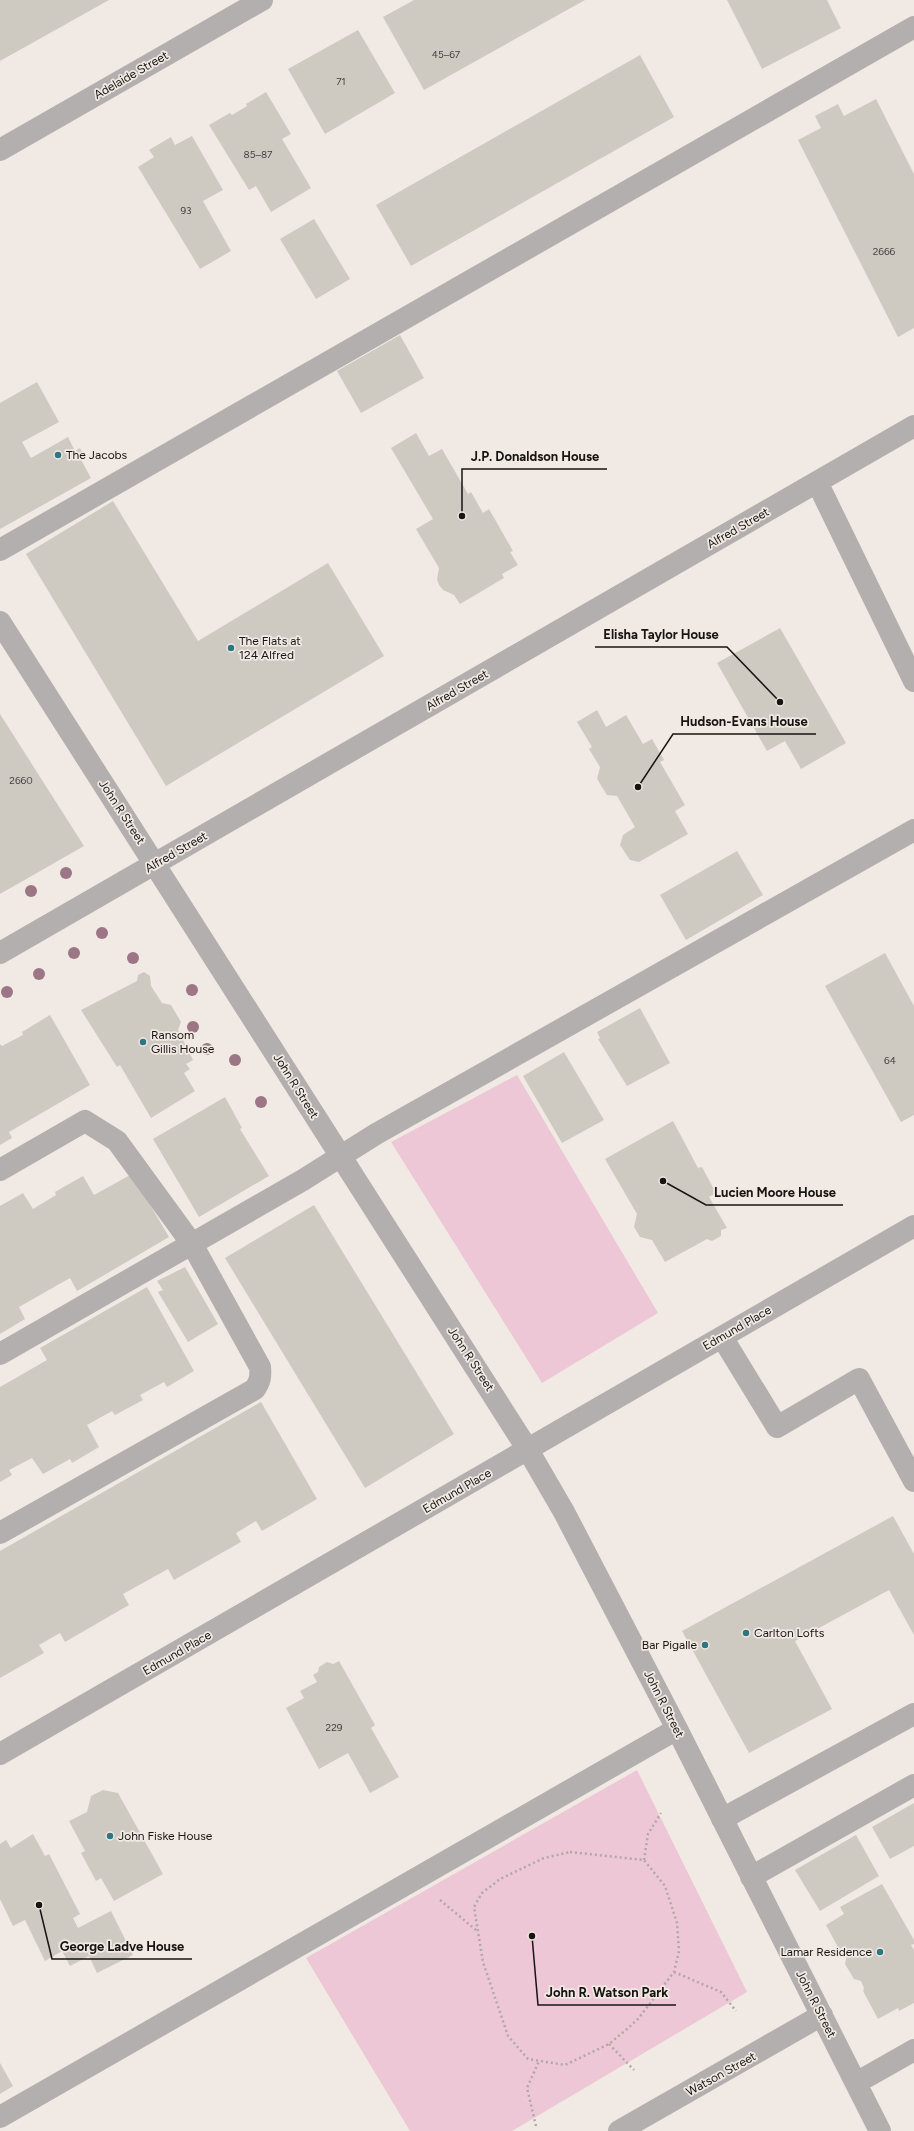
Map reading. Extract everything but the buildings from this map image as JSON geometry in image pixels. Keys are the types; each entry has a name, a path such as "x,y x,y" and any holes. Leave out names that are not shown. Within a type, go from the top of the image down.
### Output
{"street":[{"name":"Adelaide Street","path":"0,150 262,0"},
{"path":"0,550 914,27"},
{"name":"Alfred Street","path":"0,953 914,426"},
{"path":"817,482 914,682"},
{"name":"John R Street","path":"0,622 528,1450 564,1512 677,1729 880,2131"},
{"path":"0,1354 341,1158 376,1134 914,830"},
{"path":"0,1170 85,1121 117,1141 192,1244 260,1367 260,1382 254,1389 0,1533"},
{"name":"Edmund Place","path":"0,1754 914,1226"},
{"path":"722,1337 777,1427 858,1379 914,1482"},
{"path":"722,1820 914,1714"},
{"path":"0,2117 677,1729"},
{"path":"752,1877 914,1785"},
{"name":"Watson Street","path":"619,2131 822,2015"},
{"path":"856,2083 914,2050"}],"path":[{"path":"644,1860 648,1834 661,1813"},
{"path":"570,1852 644,1860 665,1886 677,1923 679,1951 674,1972 638,2019 609,2044 565,2065 528,2059 508,2036 483,1962 474,1908 482,1893 500,1879 544,1858 570,1852"},
{"path":"410,1883 444,1903 477,1930"},
{"path":"674,1972 721,1992 736,2011"},
{"path":"609,2044 634,2070"},
{"path":"536,2126 527,2088 539,2061"}],"shaded area":[{"path":"517,1075 658,1313 542,1383 391,1142"},
{"path":"637,1770 747,1992 512,2131 410,2131 306,1958"}],"place":[{"name":"The Jacobs","path":"58,455"},
{"name":"J.P. Donaldson House","path":"462,516"},
{"name":"The Flats at 124 Alfred","path":"231,648"},
{"name":"Elisha Taylor House","path":"780,702"},
{"name":"Hudson-Evans House","path":"638,787"},
{"name":"Ransom Gillis House","path":"143,1042"},
{"name":"Lucien Moore House","path":"663,1181"},
{"name":"Carlton Lofts","path":"746,1633"},
{"name":"Bar Pigalle","path":"705,1645"},
{"name":"John Fiske House","path":"110,1836"},
{"name":"George Ladve House","path":"39,1905"},
{"name":"John R. Watson Park","path":"532,1936"},
{"name":"Lamar Residence","path":"880,1952"}]}
